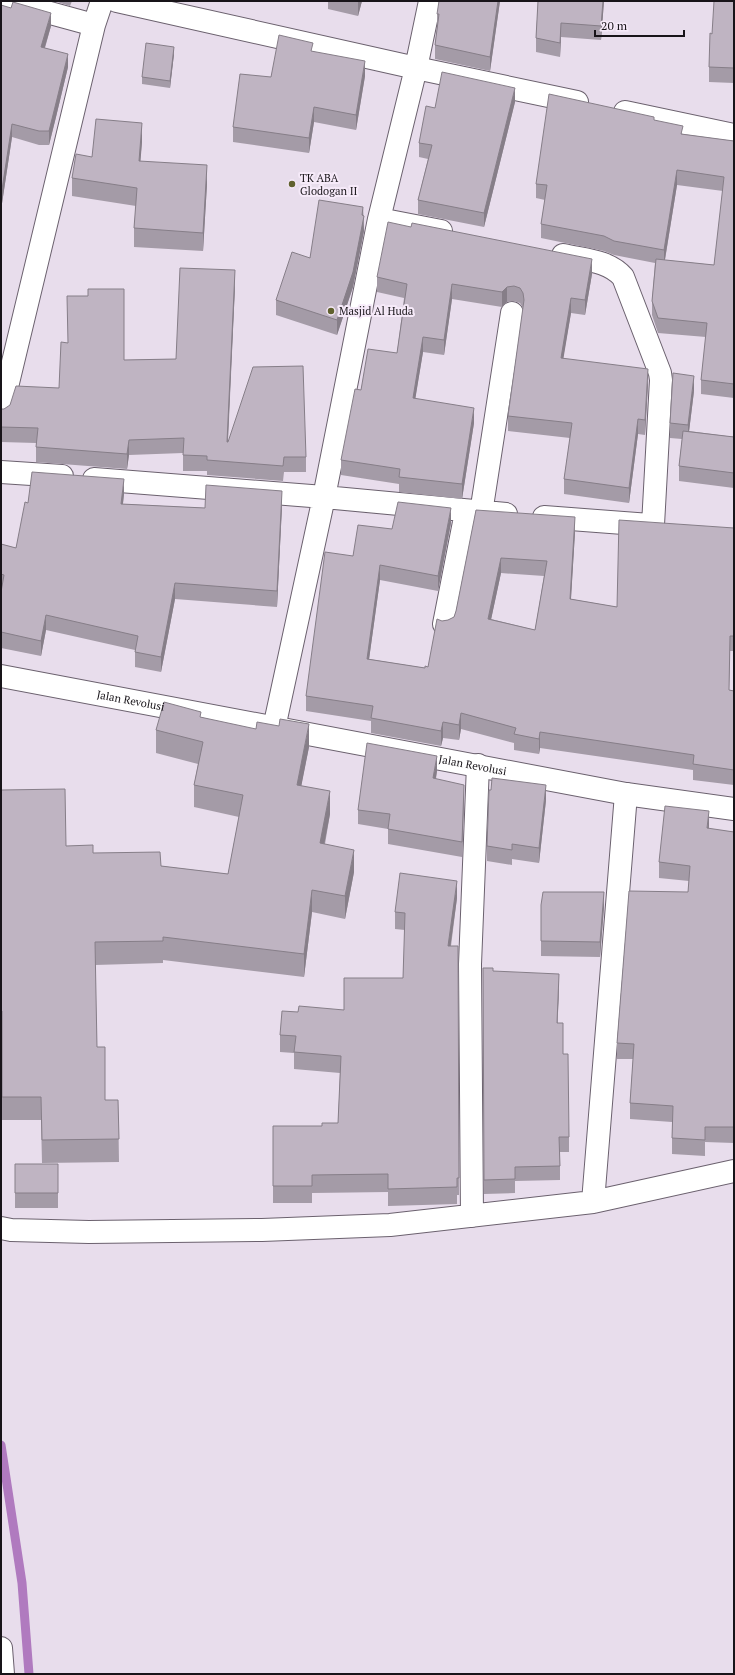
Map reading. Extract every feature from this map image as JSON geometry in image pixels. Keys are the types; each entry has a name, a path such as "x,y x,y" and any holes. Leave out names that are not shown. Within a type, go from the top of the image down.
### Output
{"street":[{"path":"6,1 94,25"},
{"path":"1,412 94,25 102,1"},
{"path":"117,1 416,68 734,135"},
{"path":"274,728 324,497 379,219 416,68 430,1"},
{"path":"379,219 464,236"},
{"path":"541,251 602,263 619,273 626,283 660,373 661,380 653,525"},
{"path":"444,624 473,512 512,313"},
{"path":"1,472 324,497 473,512 675,527"},
{"name":"Jalan Revolusi","path":"1,676 626,794 734,809"},
{"path":"472,1216 470,964 478,766"},
{"path":"593,1202 626,794"},
{"path":"1,1228 11,1230 89,1232 262,1230 390,1225 593,1202 734,1171"},
{"path":"1,1648 3,1674"}],"building":[{"path":"439,1 498,1 490,57 435,45"},
{"path":"538,1 603,1 601,26 561,23 560,43 536,38"},
{"path":"714,1 734,1 734,68 709,67 710,33 712,34"},
{"path":"13,2 51,13 41,47 68,54 49,131 39,131 12,124 1,196 1,5 11,8"},
{"path":"279,35 313,43 311,51 365,61 356,115 314,107 309,138 233,127 240,74 271,77"},
{"path":"146,43 174,47 170,81 142,77"},
{"path":"442,72 515,88 484,213 418,200 432,145 419,143 426,106 435,108"},
{"path":"549,94 654,117 654,120 683,126 681,134 734,141 734,384 701,380 707,323 658,318 652,301 656,259 714,265 724,177 677,170 664,250 614,241 604,236 541,224 547,185 536,184"},
{"path":"96,119 142,123 139,161 207,165 203,233 134,228 137,188 72,178 76,154 92,157"},
{"path":"319,200 363,207 362,215 364,216 353,272 337,320 276,300 292,252 310,258"},
{"path":"388,222 411,227 412,223 592,259 585,300 571,298 561,358 648,369 645,420 638,419 629,488 564,479 572,423 508,416 524,300 523,293 520,288 514,286 507,287 502,292 452,284 444,340 423,337 413,398 474,408 462,484 399,477 400,469 341,460 355,389 361,390 368,349 397,353 407,284 377,277"},
{"path":"180,268 235,270 227,442 253,367 303,366 306,457 284,457 283,466 207,460 207,456 183,455 184,438 129,440 127,454 36,447 38,428 1,427 1,409 4,409 10,405 16,386 59,388 61,342 68,343 67,296 88,296 88,289 124,289 124,360 176,359"},
{"path":"673,373 694,376 688,425 670,423"},
{"path":"683,431 734,437 734,473 679,466"},
{"path":"32,472 124,479 121,504 205,508 206,485 282,491 277,591 175,583 161,657 135,652 138,636 46,615 41,641 1,632 1,592 4,575 1,574 1,544 16,548 25,502 28,503"},
{"path":"398,502 451,508 438,576 380,565 367,659 425,668 425,666 428,667 437,619 442,621 448,620 454,617 456,611 476,510 575,517 570,599 617,607 619,520 734,528 734,636 730,636 729,690 734,691 734,770 693,764 694,755 540,732 539,739 514,734 516,728 461,713 459,725 443,722 441,731 371,718 373,706 306,696 325,552 353,556 358,525 392,529","holes":["501,558 547,561 535,630 488,619"]},
{"path":"164,702 201,712 200,717 256,729 257,722 279,726 280,719 309,724 297,785 330,791 320,843 354,850 345,896 312,890 304,954 163,937 163,941 95,942 97,1047 105,1047 105,1100 118,1100 119,1139 42,1140 41,1097 2,1097 1,790 65,789 66,846 93,845 93,853 160,852 161,866 228,874 243,795 194,785 203,742 156,730"},
{"path":"367,743 437,756 433,778 464,785 462,842 388,829 390,814 358,810"},
{"path":"492,778 546,785 539,848 512,844 512,850 487,846 489,790 491,790"},
{"path":"665,806 709,811 707,828 734,832 734,1127 705,1127 705,1140 672,1138 673,1106 630,1103 634,1044 617,1043 629,891 688,892 690,866 659,862"},
{"path":"400,873 457,881 448,946 458,946 459,1178 457,1178 457,1187 388,1189 388,1174 312,1175 312,1186 273,1186 273,1126 322,1126 322,1123 338,1123 341,1056 294,1052 296,1036 280,1035 282,1011 298,1012 299,1006 344,1010 344,978 403,978 405,913 395,912"},
{"path":"543,892 604,892 600,942 541,941 541,905"},
{"path":"483,968 493,968 493,971 559,974 557,1023 563,1023 563,1054 568,1054 569,1137 559,1137 560,1166 515,1167 515,1179 484,1180"},
{"path":"15,1164 58,1164 58,1193 15,1193"}],"waterway":[{"path":"1,1445 22,1583 29,1674"}],"place":[{"name":"TK ABA Glodogan II","path":"292,184"},
{"name":"Masjid Al Huda","path":"331,311"}]}
